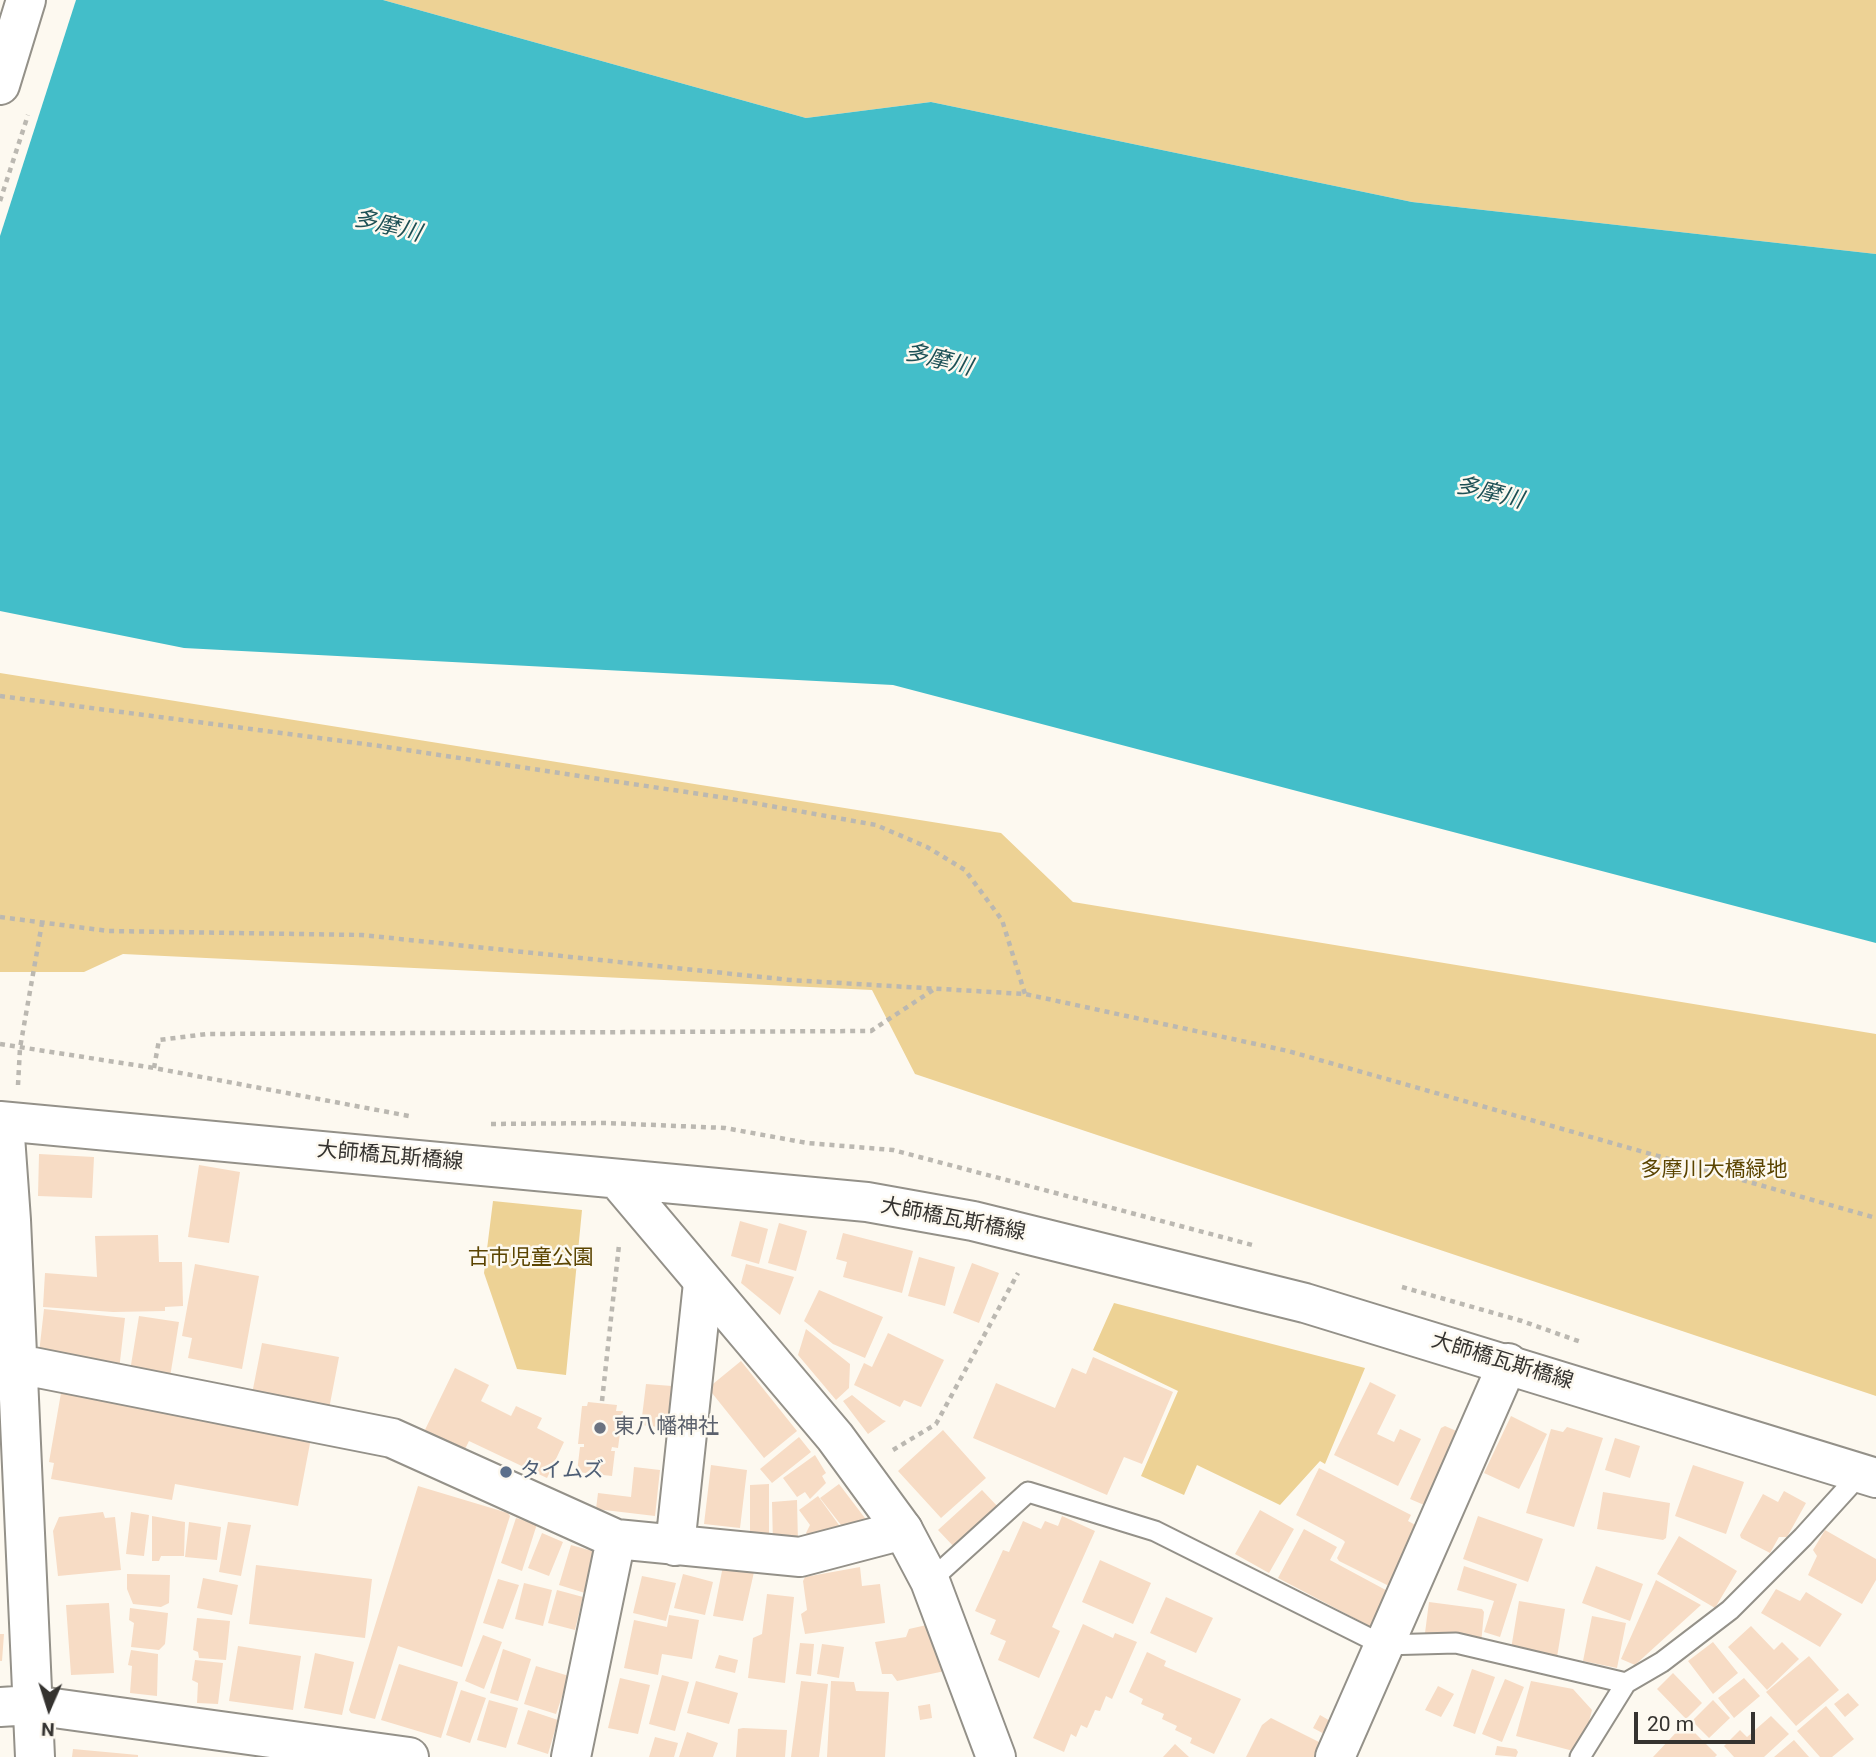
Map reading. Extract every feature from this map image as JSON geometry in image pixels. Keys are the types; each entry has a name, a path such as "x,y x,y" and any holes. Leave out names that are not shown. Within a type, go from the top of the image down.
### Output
{"main road":[{"path":"0,85 26,0"},
{"path":"8,1110 6,1220 18,1364 16,1706 35,1757"},
{"name":"大師橋瓦斯橋線","path":"8,1110 617,1179 867,1202 973,1221 1305,1303 1869,1475"},
{"path":"617,1179 835,1437 902,1530 930,1581 996,1757"},
{"path":"675,1546 703,1283"},
{"path":"1335,1757 1508,1363"},
{"path":"18,1364 392,1438 616,1539 800,1557 902,1530"},
{"path":"571,1757 616,1539"},
{"path":"16,1706 409,1757"}],"lane":[{"path":"1580,1757 1626,1683 1662,1662 1730,1610 1869,1475"},
{"path":"930,1581 1028,1492 1155,1531 1384,1646 1456,1643 1626,1683"}],"path":[{"path":"0,696 394,748 726,798 876,825 927,847 965,870 1002,920 1025,994"},
{"path":"0,917 108,931 362,935 790,980 1025,994 1289,1051 1876,1219"},
{"path":"8,1110 42,923"},
{"path":"0,1044 154,1068 159,1040 207,1034 871,1031 934,990"},
{"path":"603,1401 621,1235"},
{"path":"859,1470 936,1424 1014,1282"}],"green space":[{"path":"383,0 1876,0 1876,254 1412,202 931,102 806,118"},
{"name":"多摩川大橋緑地","path":"0,673 1001,833 1073,902 1876,1034 1876,1396 915,1074 872,990 123,954 84,972 0,972"},
{"name":"古市児童公園","path":"493,1201 582,1210 566,1375 517,1369 484,1273"},
{"path":"1114,1303 1365,1368 1325,1464 1320,1461 1280,1505 1197,1465 1184,1495 1141,1476 1178,1391 1093,1350"}],"water":[{"name":"多摩川","path":"0,0 383,0 806,118 931,102 1412,202 1876,254 1876,943 893,685 184,648 0,611"}],"pier":[{"path":"0,0 76,0 0,236"}],"building":[{"path":"39,1154 94,1157 92,1198 38,1196"},
{"path":"199,1165 240,1172 229,1243 188,1237"},
{"path":"740,1221 768,1229 759,1264 731,1256"},
{"path":"779,1223 807,1231 796,1271 768,1263"},
{"path":"843,1233 913,1251 902,1293 843,1277 847,1262 836,1259"},
{"path":"158,1235 159,1262 182,1262 183,1306 165,1307 165,1311 113,1312 43,1307 45,1273 97,1277 95,1236"},
{"path":"919,1257 955,1267 945,1306 908,1296"},
{"path":"972,1263 999,1273 979,1323 953,1313"},
{"path":"195,1264 259,1276 242,1369 188,1358 192,1338 182,1336"},
{"path":"746,1264 794,1277 780,1315 741,1283"},
{"path":"819,1290 883,1317 865,1358 833,1344 804,1321"},
{"path":"44,1309 125,1318 119,1370 38,1362"},
{"path":"139,1316 179,1322 170,1377 130,1371"},
{"path":"806,1329 850,1364 849,1388 836,1400 798,1355"},
{"path":"888,1333 944,1360 921,1407 904,1400 900,1407 854,1385 864,1363 872,1367"},
{"path":"262,1343 339,1357 329,1409 252,1394"},
{"path":"1093,1357 1173,1392 1142,1464 1124,1457 1107,1495 973,1438 996,1383 1055,1408 1072,1368 1086,1374"},
{"path":"741,1361 797,1431 764,1458 708,1388"},
{"path":"455,1368 489,1385 481,1401 511,1416 516,1406 542,1418 537,1428 564,1442 547,1478 469,1441 462,1455 422,1436"},
{"path":"1370,1382 1396,1395 1377,1434 1394,1442 1400,1429 1421,1439 1398,1486 1334,1455"},
{"path":"646,1384 672,1386 667,1428 641,1425"},
{"path":"61,1393 311,1438 298,1506 175,1484 172,1500 51,1479 54,1463 49,1462"},
{"path":"852,1395 886,1421 868,1434 843,1401"},
{"name":"東八幡神社","path":"588,1402 617,1405 616,1411 623,1411 618,1448 612,1447 611,1451 615,1451 612,1476 577,1472 580,1447 584,1447 584,1444 578,1444 582,1406 587,1406"},
{"path":"1511,1416 1547,1434 1519,1489 1484,1473"},
{"path":"1445,1426 1470,1437 1436,1510 1410,1499 1441,1428"},
{"path":"1567,1427 1603,1438 1574,1527 1526,1513 1551,1429 1563,1432"},
{"path":"943,1430 986,1478 941,1518 898,1471"},
{"path":"799,1437 811,1452 772,1483 760,1469"},
{"path":"1615,1438 1640,1446 1630,1478 1605,1470"},
{"path":"815,1455 826,1473 822,1476 826,1483 810,1499 805,1492 797,1497 783,1478"},
{"path":"711,1465 747,1470 740,1528 704,1524"},
{"path":"1693,1465 1744,1482 1726,1534 1675,1516"},
{"path":"634,1467 660,1470 655,1516 596,1509 598,1493 631,1497"},
{"path":"1319,1468 1411,1515 1408,1521 1419,1527 1389,1586 1339,1561 1337,1558 1345,1542 1296,1515"},
{"path":"769,1484 769,1539 750,1539 750,1485"},
{"path":"839,1484 871,1526 848,1534 820,1498"},
{"path":"418,1486 508,1513 510,1516 462,1667 398,1646 375,1719 351,1713 349,1710"},
{"path":"982,1490 1000,1509 956,1549 938,1530"},
{"path":"1784,1491 1806,1503 1787,1537 1779,1537 1770,1553 1741,1538 1740,1535 1763,1494 1778,1502"},
{"path":"1603,1492 1670,1503 1666,1538 1663,1540 1597,1529"},
{"path":"818,1496 844,1532 814,1544 806,1533 810,1525 799,1510"},
{"path":"797,1500 798,1543 773,1545 772,1502"},
{"path":"1260,1510 1294,1529 1269,1573 1235,1554"},
{"path":"103,1512 105,1518 115,1517 121,1570 58,1576 53,1531 59,1517"},
{"path":"131,1512 149,1515 144,1556 126,1554"},
{"path":"152,1516 185,1522 184,1556 161,1556 159,1561 152,1561"},
{"path":"1062,1516 1095,1531 1052,1627 1060,1631 1039,1678 998,1660 1006,1641 990,1634 996,1620 975,1611 1003,1550 1009,1552 1023,1521 1041,1529 1045,1521 1058,1526"},
{"path":"1478,1516 1543,1539 1528,1582 1463,1559"},
{"path":"516,1518 537,1524 522,1571 501,1563"},
{"path":"189,1522 221,1527 217,1560 185,1557"},
{"path":"228,1522 251,1525 241,1576 219,1572"},
{"path":"1304,1529 1337,1547 1330,1560 1395,1595 1377,1630 1278,1578"},
{"path":"1825,1530 1876,1559 1876,1580 1862,1604 1808,1575 1817,1556 1813,1550"},
{"path":"542,1533 563,1542 549,1576 528,1568"},
{"path":"1679,1536 1737,1571 1715,1608 1657,1574"},
{"path":"571,1545 596,1552 585,1593 559,1585"},
{"path":"1100,1560 1151,1583 1133,1624 1082,1602"},
{"path":"256,1565 372,1579 365,1638 249,1624"},
{"path":"723,1566 754,1572 743,1621 713,1616"},
{"path":"1464,1566 1517,1584 1500,1637 1484,1632 1494,1601 1457,1590"},
{"path":"1596,1566 1643,1584 1630,1621 1582,1603"},
{"path":"860,1567 862,1586 880,1584 885,1623 805,1634 801,1614 807,1610 803,1581 805,1577"},
{"path":"127,1574 170,1575 169,1603 161,1607 133,1604 127,1589"},
{"path":"683,1574 713,1582 705,1615 674,1608"},
{"path":"642,1576 676,1583 666,1621 633,1613"},
{"path":"203,1578 238,1585 232,1615 197,1608"},
{"path":"498,1579 519,1585 503,1629 483,1623"},
{"path":"1656,1580 1701,1605 1635,1665 1621,1659"},
{"path":"524,1583 552,1590 543,1626 515,1619"},
{"path":"1776,1589 1800,1601 1806,1592 1842,1614 1820,1647 1761,1613"},
{"path":"557,1590 583,1597 575,1630 548,1623"},
{"path":"767,1594 794,1597 785,1683 748,1678 753,1638 762,1634"},
{"path":"1166,1597 1213,1618 1196,1653 1150,1633"},
{"path":"1519,1601 1565,1609 1557,1657 1511,1649"},
{"path":"1429,1602 1482,1609 1481,1644 1427,1638 1425,1633"},
{"path":"109,1603 114,1673 71,1675 66,1605"},
{"path":"130,1608 168,1613 165,1644 159,1650 131,1647 134,1623 129,1620"},
{"path":"669,1615 699,1620 692,1659 662,1654 658,1675 624,1668 634,1620 667,1627"},
{"path":"1592,1616 1626,1623 1617,1668 1583,1661"},
{"path":"197,1618 230,1621 226,1660 199,1658 198,1652 193,1650"},
{"path":"931,1624 945,1671 897,1681 892,1674 882,1674 875,1642 906,1637 909,1629"},
{"path":"1083,1624 1113,1638 1115,1633 1137,1642 1112,1699 1106,1696 1100,1711 1095,1710 1087,1728 1081,1725 1076,1737 1071,1734 1064,1752 1033,1738"},
{"path":"1751,1626 1774,1650 1782,1642 1799,1659 1767,1690 1728,1647"},
{"path":"0,1634 4,1634 2,1661 0,1661"},
{"path":"483,1635 502,1642 484,1689 465,1681"},
{"path":"1713,1642 1738,1673 1713,1694 1688,1661"},
{"path":"800,1643 814,1644 811,1676 796,1674"},
{"path":"822,1644 844,1647 839,1678 817,1674"},
{"path":"238,1646 301,1656 293,1710 229,1701"},
{"path":"503,1649 531,1659 518,1701 490,1693"},
{"path":"131,1650 158,1654 157,1696 130,1693 132,1666 128,1665"},
{"path":"1147,1652 1166,1661 1164,1666 1241,1699 1214,1754 1190,1743 1192,1738 1175,1730 1177,1726 1162,1719 1164,1714 1141,1704 1143,1699 1129,1692"},
{"path":"315,1653 354,1662 342,1715 304,1708"},
{"path":"719,1655 738,1660 735,1673 715,1668"},
{"path":"1809,1656 1839,1690 1796,1726 1766,1692"},
{"path":"195,1660 223,1663 218,1704 197,1703 198,1683 192,1680"},
{"path":"399,1664 458,1682 441,1738 381,1720"},
{"path":"536,1666 569,1676 556,1714 524,1704"},
{"path":"1472,1669 1495,1677 1475,1734 1453,1726"},
{"path":"1673,1673 1702,1703 1686,1719 1657,1689"},
{"path":"662,1675 689,1682 675,1731 649,1724"},
{"path":"620,1678 650,1685 638,1734 608,1728"},
{"path":"1744,1678 1760,1696 1734,1718 1718,1698"},
{"path":"1505,1679 1524,1687 1502,1742 1482,1734"},
{"path":"696,1681 738,1693 729,1724 687,1713"},
{"path":"801,1681 828,1684 819,1757 791,1757"},
{"path":"831,1681 854,1682 856,1691 889,1692 885,1757 827,1757"},
{"path":"1531,1681 1573,1689 1592,1710 1581,1753 1516,1736"},
{"path":"1438,1686 1454,1694 1441,1717 1425,1710"},
{"path":"461,1690 486,1698 470,1743 446,1735"},
{"path":"1848,1693 1859,1705 1845,1717 1834,1704"},
{"path":"489,1700 518,1708 506,1748 477,1740"},
{"path":"1713,1700 1730,1718 1709,1738 1692,1721"},
{"path":"930,1704 932,1718 920,1720 918,1706"},
{"path":"1826,1706 1854,1739 1832,1757 1820,1757 1797,1731"},
{"path":"528,1710 558,1720 548,1754 517,1744"},
{"path":"1320,1715 1337,1725 1330,1737 1313,1728"},
{"path":"1771,1716 1789,1734 1764,1757 1734,1757 1724,1746 1740,1730 1747,1737"},
{"path":"1271,1718 1327,1746 1321,1757 1246,1757 1262,1725"},
{"path":"1685,1723 1717,1755 1653,1757"},
{"path":"738,1729 787,1730 785,1757 736,1757"},
{"path":"687,1732 718,1743 713,1757 679,1757"},
{"path":"655,1737 678,1743 674,1757 649,1757"},
{"path":"1794,1740 1809,1757 1774,1757"},
{"path":"1175,1744 1189,1757 1163,1757"},
{"path":"1497,1746 1516,1749 1516,1757 1495,1755"},
{"path":"73,1749 138,1755 138,1757 72,1757"}],"place":[{"name":"東八幡神社","path":"600,1428"},
{"name":"タイムズ","path":"506,1472"}]}
